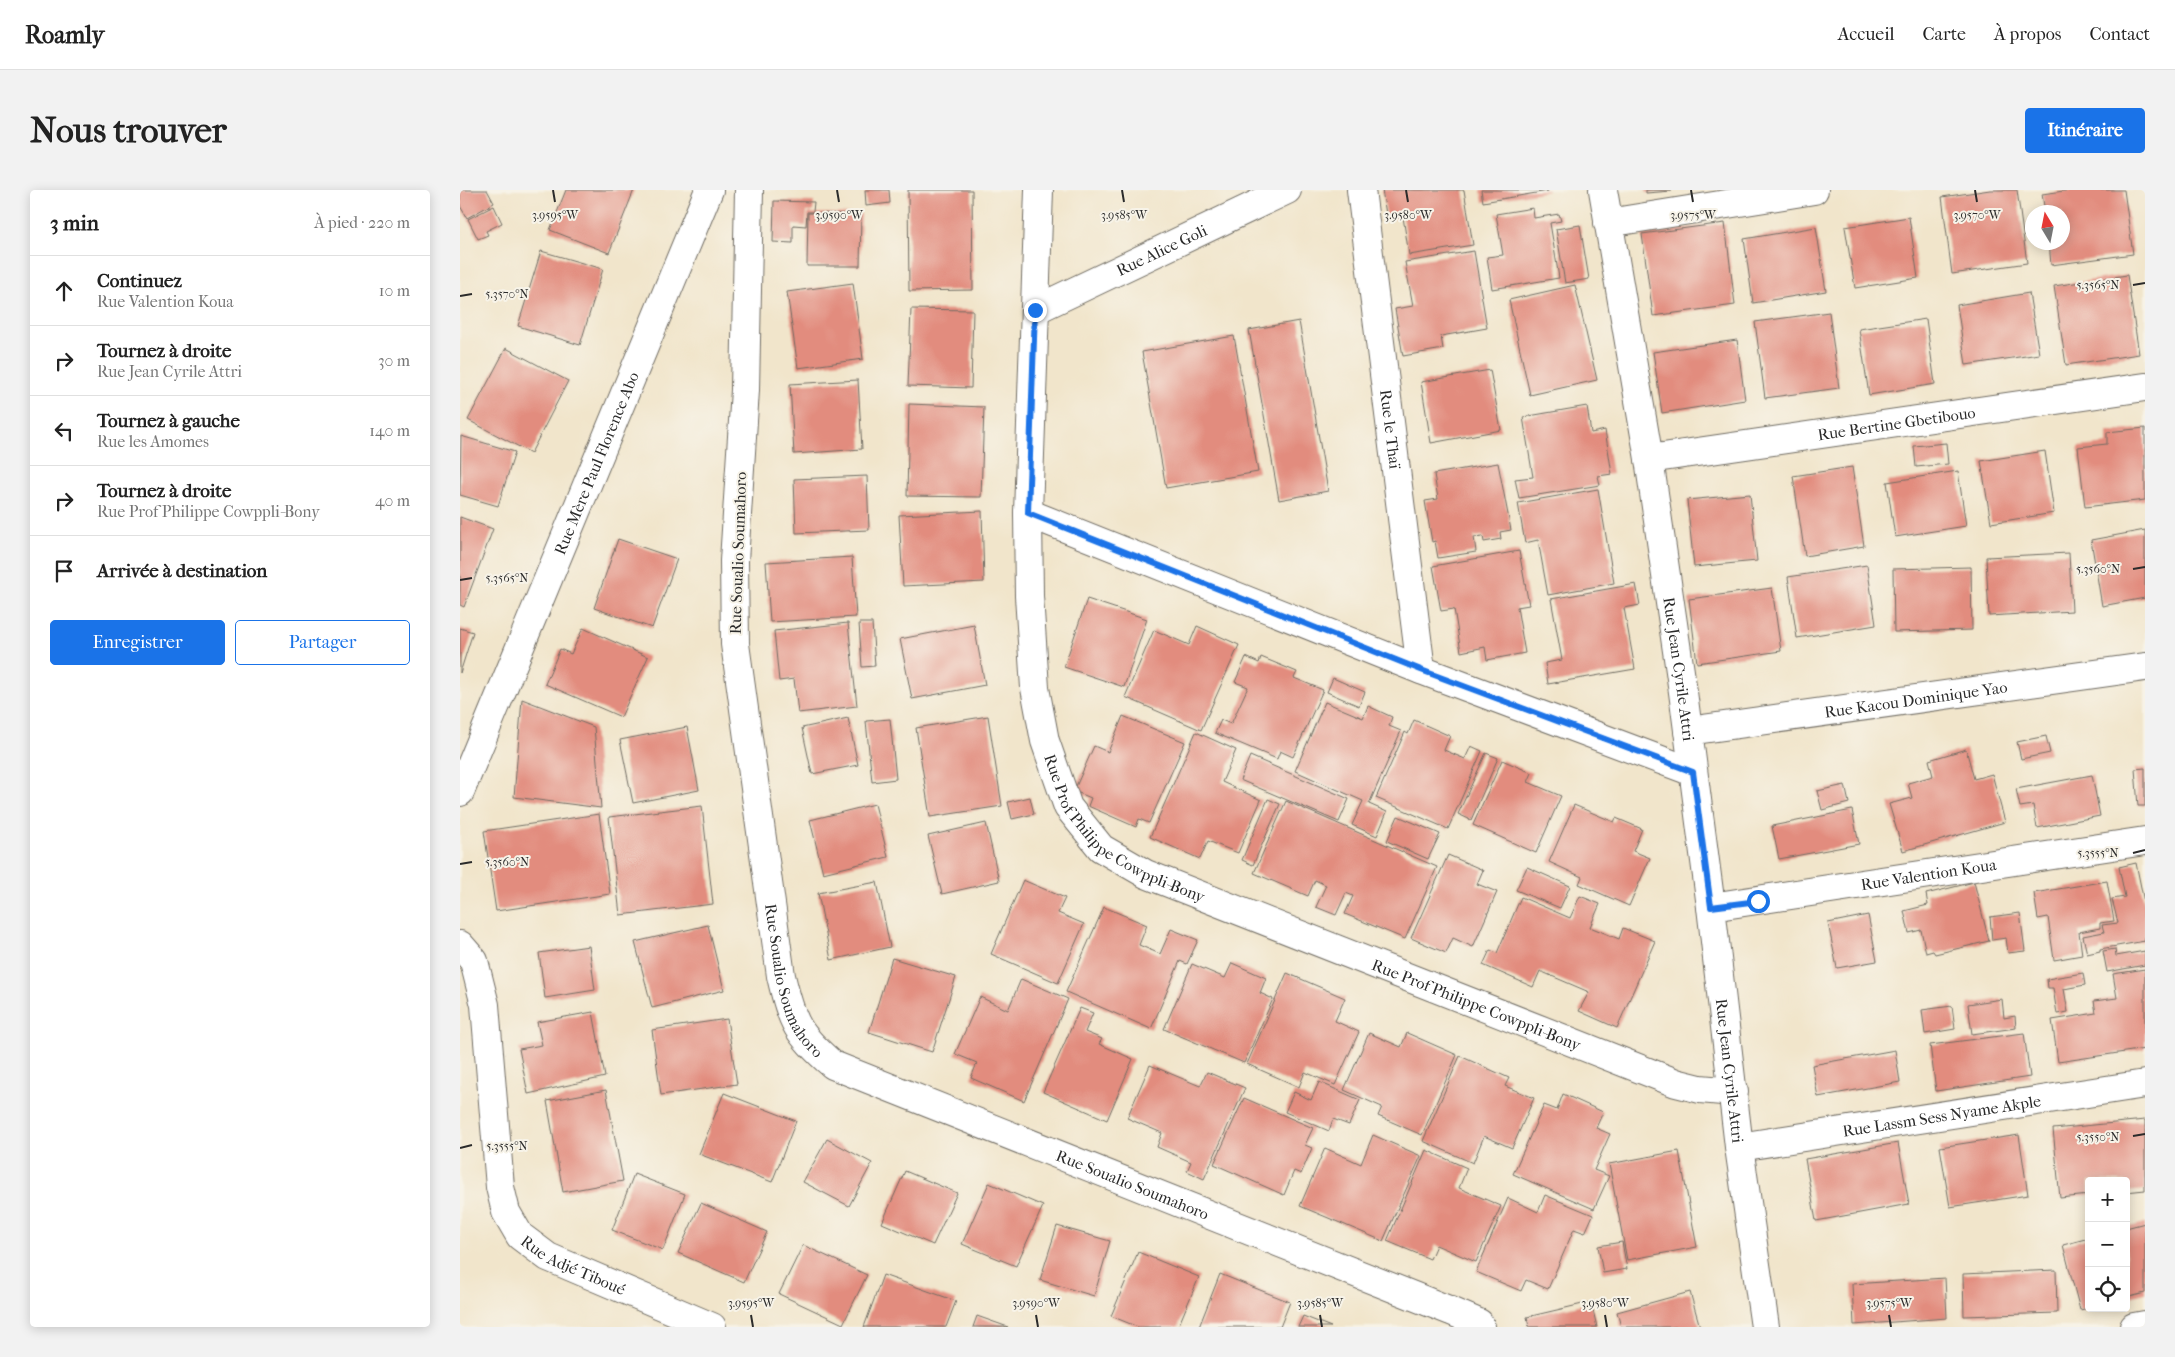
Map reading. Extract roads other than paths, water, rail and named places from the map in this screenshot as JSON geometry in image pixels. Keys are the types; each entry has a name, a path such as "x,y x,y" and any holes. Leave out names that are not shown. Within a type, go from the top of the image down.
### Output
{"street":[{"name":"Rue Mère Paul Florence Abo","path":"460,792 709,190"},
{"name":"Rue Soualio Soumahoro","path":"749,190 745,390 734,561 735,644 781,976 790,1013 808,1043 834,1065 1451,1310 1479,1323 1481,1327"},
{"name":"Rue Prof Philippe Cowppli-Bony","path":"1039,190 1028,513 1030,596 1036,688 1045,741 1068,807 1101,848 1146,874 1676,1083 1700,1089 1734,1092"},
{"name":"Rue Alice Goli","path":"1035,310 1287,190"},
{"name":"Rue le Thaï","path":"1361,190 1421,670"},
{"name":"Rue Jean Cyrile Attri","path":"1603,190 1649,459 1688,731 1734,1092 1739,1147 1765,1327"},
{"path":"1608,223 1814,190"},
{"name":"Rue Bertine Gbetibouo","path":"1649,459 2145,386"},
{"path":"1028,513 1421,670 1693,772"},
{"name":"Rue Kacou Dominique Yao","path":"1688,731 2145,667"},
{"name":"Rue Valention Koua","path":"1711,907 2145,841"},
{"name":"Rue Adjé Tiboué","path":"460,945 474,961 485,1005 500,1187 506,1212 520,1236 548,1257 712,1327"},
{"name":"Rue Lassm Sess Nyame Akple","path":"1739,1147 2145,1084"},
{"path":"2134,1327 2145,1325"}]}
